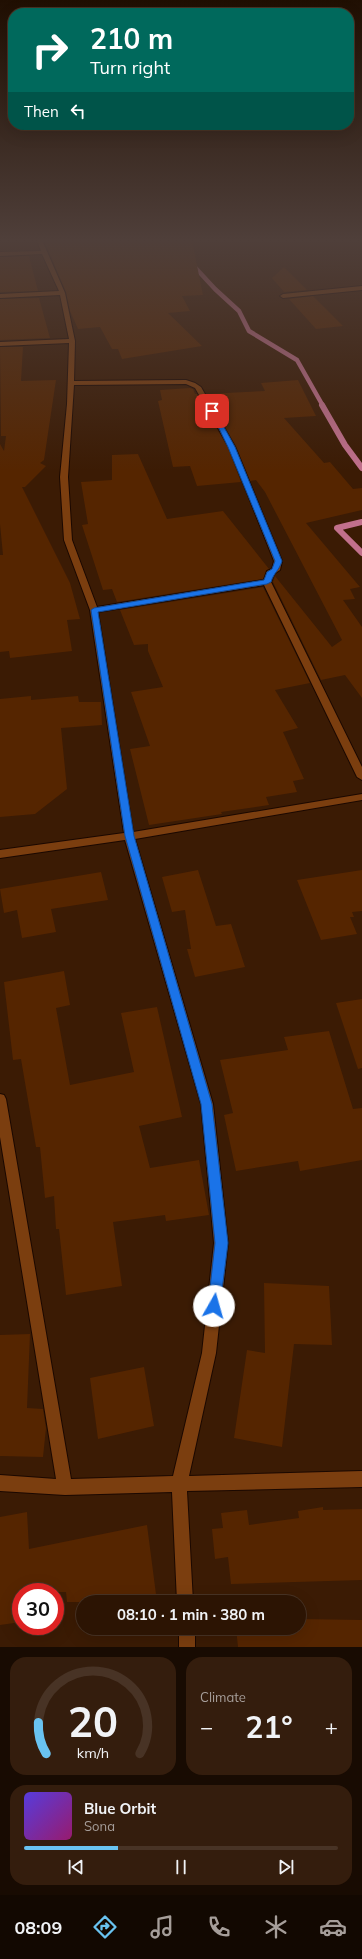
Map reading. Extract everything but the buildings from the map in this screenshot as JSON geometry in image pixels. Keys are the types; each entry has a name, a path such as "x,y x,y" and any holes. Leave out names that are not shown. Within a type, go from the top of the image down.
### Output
{"street":[{"path":"67,317 72,341 71,383 64,477 68,540 94,610 129,836 207,1104 221,1243 209,1353 179,1484 185,1595"},
{"path":"0,344 72,341"},
{"path":"71,383 186,382 198,387 232,447 278,561 276,570 270,573 267,582 362,777"},
{"path":"94,610 267,582"},
{"path":"0,854 129,836 362,797"},
{"path":"0,1099 65,1487"},
{"path":"0,1483 65,1487 362,1479"},
{"path":"187,1635 188,1647"}],"waterway":[{"path":"242,317 249,331 297,360 323,406"},
{"path":"322,405 345,445 362,468"},
{"path":"362,522 337,528 362,553"}],"route":[{"path":"212,411 232,447 278,561 276,570 270,573 267,582 94,610 129,836 207,1104 221,1243 214,1306"}]}
